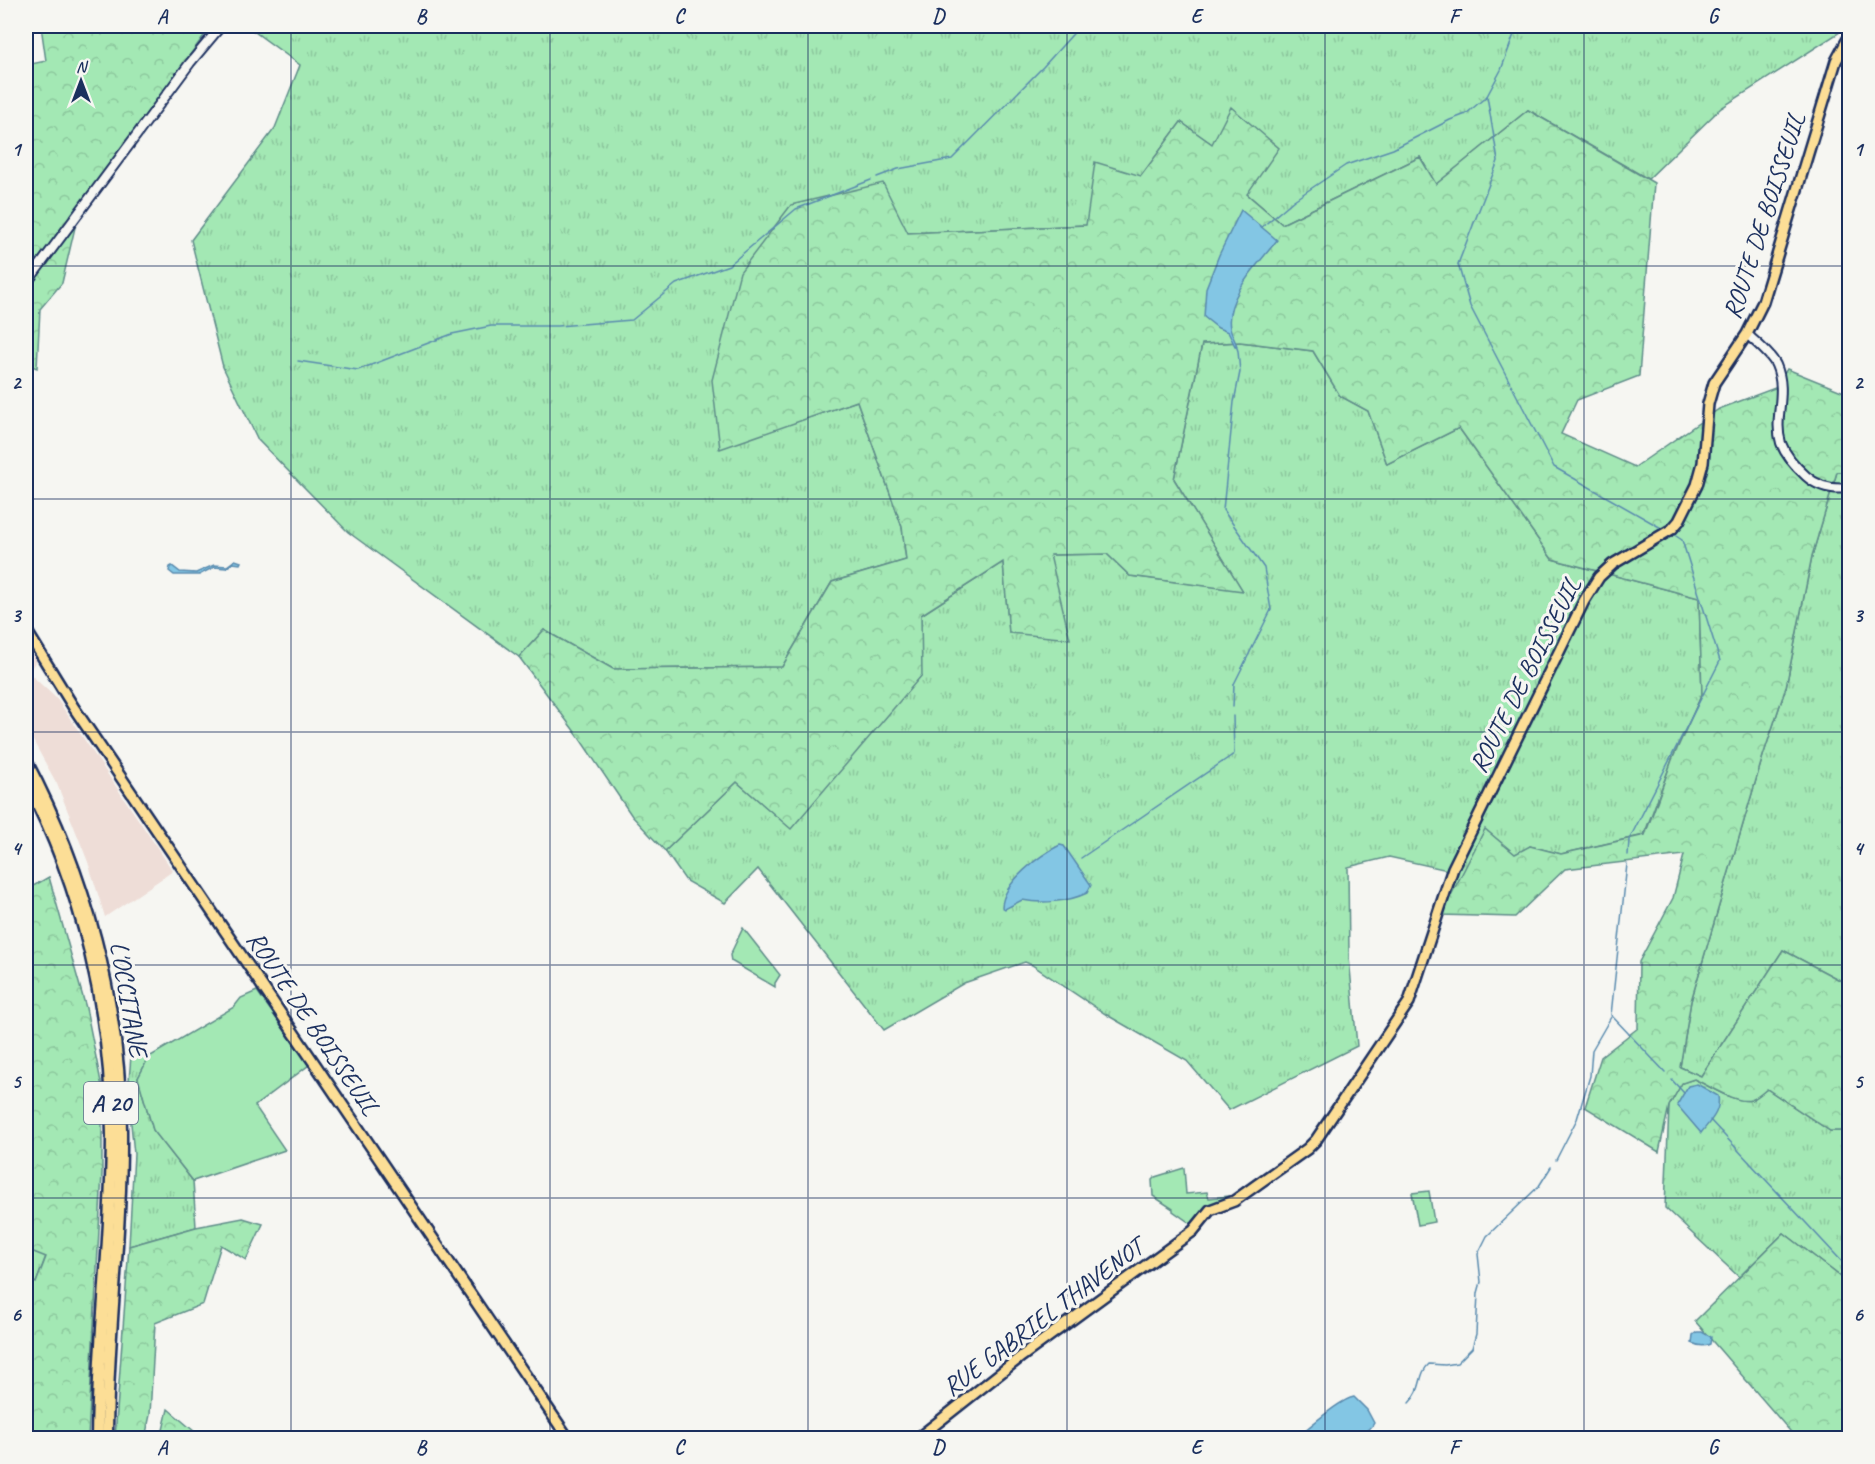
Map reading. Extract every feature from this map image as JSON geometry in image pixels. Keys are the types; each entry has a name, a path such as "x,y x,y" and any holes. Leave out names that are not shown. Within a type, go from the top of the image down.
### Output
{"highway":[{"name":"L'OCCITANE","path":"26,761 60,831 90,916 106,980 116,1043 121,1164 107,1438"},
{"name":"L'OCCITANE","path":"26,781 56,846 82,921 95,974 107,1049 111,1102 111,1180 97,1438"}],"main road":[{"name":"ROUTE DE BOISSEUIL","path":"1193,1231 1210,1210 1234,1201 1316,1140 1409,1002 1453,868 1584,601 1599,577 1613,564 1672,529 1679,521 1697,485 1703,463 1708,404 1714,383 1748,334 1762,302 1836,62 1850,35"},
{"name":"ROUTE DE BOISSEUIL","path":"26,630 74,708 568,1438"},
{"name":"RUE GABRIEL THAVENOT","path":"918,1438 1022,1356 1193,1231"}],"street":[{"path":"26,284 190,63 221,26"},
{"path":"1748,334 1775,363 1782,388 1779,427 1781,443 1793,464 1814,483 1827,488 1850,488"}],"shaded area":[{"path":"26,647 36,660 29,673 57,699 173,871 105,917 88,862 57,784 26,728"}],"green space":[{"path":"41,26 211,26 80,206 62,283 40,309 37,368 26,364 26,65 46,61"},
{"path":"240,26 1842,26 1840,32 1721,108 1648,179 1528,110 1436,185 1420,157 1282,224 1247,194 1212,144 1181,122 1141,176 1086,225 908,233 720,448 857,401 902,527 906,560 832,582 782,667 613,669 544,630 519,657 348,532 258,440 223,367 191,240 275,128 300,65 252,30"},
{"path":"1231,107 1279,148 1247,194 1282,224 1420,157 1436,184 1528,110 1654,183 1639,376 1577,400 1561,434 1635,467 1719,409 1775,388 1787,369 1849,394 1849,471 1837,472 1812,556 1786,687 1763,756 1691,1001 1680,1067 1701,1076 1783,950 1849,985 1849,1131 1830,1131 1767,1089 1753,1099 1745,1101 1730,1097 1694,1079 1682,1083 1669,1106 1659,1152 1585,1107 1601,1057 1638,1028 1639,962 1673,898 1684,855 1565,869 1515,917 1441,915 1485,829 1515,854 1530,846 1561,854 1645,835 1672,760 1702,694 1699,598 1552,559 1459,428 1387,464 1368,411 1340,396 1313,351 1240,342 1202,344 1174,479 1243,591 1130,576 1107,554 1050,555 1070,639 1009,633 1003,562 921,615 922,675 791,829 737,782 665,851 632,816 578,736 519,657 544,630 613,669 782,667 832,582 906,560 902,527 857,401 720,449 712,380 740,272 791,205 883,183 908,233 1086,225 1095,162 1141,176 1181,122 1212,144"},
{"path":"1240,342 1313,351 1340,396 1368,411 1387,464 1459,428 1552,559 1699,598 1702,694 1672,760 1644,835 1561,854 1530,846 1441,915 1448,870 1389,857 1348,867 1349,957 1357,1046 1229,1110 1187,1061 1107,1015 1025,962 964,983 884,1030 758,869 725,903 686,881 665,851 737,782 791,828 921,675 921,615 1003,562 1009,632 1050,555 1107,554 1130,576 1242,590 1174,479 1202,344"},
{"path":"1849,471 1849,985 1783,950 1701,1076 1680,1067 1691,1001 1763,756 1786,687 1812,556 1837,472"},
{"path":"49,877 86,1008 102,1087 102,1173 88,1438 26,1438 26,1279 36,1283 46,1257 26,1249 26,888"},
{"path":"743,928 780,975 775,987 731,961 730,955"},
{"path":"257,991 309,1065 255,1106 285,1150 193,1181 153,1130 138,1078 149,1057 234,1007 241,998"},
{"path":"139,1051 149,1057 138,1078 153,1130 193,1181 196,1227 129,1246 134,1154 128,1093 131,1056"},
{"path":"1694,1079 1730,1097 1745,1101 1753,1099 1767,1089 1830,1131 1849,1131 1849,1277 1841,1277 1784,1233 1739,1277 1665,1208 1669,1106 1682,1083"},
{"path":"1184,1168 1186,1194 1207,1192 1209,1198 1229,1196 1229,1200 1194,1224 1153,1196 1152,1180 1155,1177"},
{"path":"1429,1191 1434,1222 1418,1225 1412,1193"},
{"path":"243,1218 263,1224 246,1260 221,1245 203,1304 155,1323 150,1415 145,1438 115,1438 129,1246 196,1227"},
{"path":"1784,1233 1841,1277 1849,1277 1849,1438 1796,1438 1695,1321"},
{"path":"26,1249 46,1256 36,1283 26,1279"},
{"path":"168,1409 202,1438 183,1438 163,1430"}],"water":[{"path":"1241,210 1277,240 1245,281 1232,304 1230,328 1237,346 1235,346 1228,332 1218,328 1204,317 1206,288"},
{"path":"235,560 241,562 240,564 233,563 226,568 214,567 199,575 174,575 169,571 172,566 180,572 196,573 214,565 227,566"},
{"path":"1060,845 1064,846 1091,885 1087,893 1055,901 1022,900 1005,909 1002,907 1009,888 1024,870"},
{"path":"1697,1084 1718,1096 1718,1107 1714,1116 1701,1133 1677,1105 1688,1086"},
{"path":"1697,1332 1711,1337 1710,1344 1701,1346 1692,1343 1693,1335"},
{"path":"1354,1397 1367,1410 1374,1423 1369,1430 1338,1439 1295,1438 1333,1408"}],"waterway":[{"path":"877,177 898,169 952,159 1080,26"},
{"path":"1517,26 1501,70 1487,96 1498,161 1458,264 1470,306 1554,467 1663,529"},
{"path":"1262,227 1294,200 1346,165 1393,149 1466,114 1487,96"},
{"path":"298,361 358,370 452,334 491,326 558,326 632,320 676,284 729,265 796,209 871,180"},
{"path":"1233,707 1234,684 1271,610 1264,568 1223,510 1234,402 1240,372 1236,345"},
{"path":"1628,855 1629,840 1720,661 1682,540 1673,534"},
{"path":"1081,858 1234,754 1233,716"},
{"path":"1627,864 1611,1015 1665,1072"},
{"path":"1556,1160 1577,1119 1590,1076 1592,1050 1611,1017"},
{"path":"1672,1080 1684,1093"},
{"path":"1710,1120 1848,1268 1850,1305"},
{"path":"1409,1403 1417,1392 1425,1368 1429,1364 1457,1363 1472,1348 1476,1334 1478,1293 1481,1282 1478,1254 1487,1236 1539,1186 1551,1167"}]}
